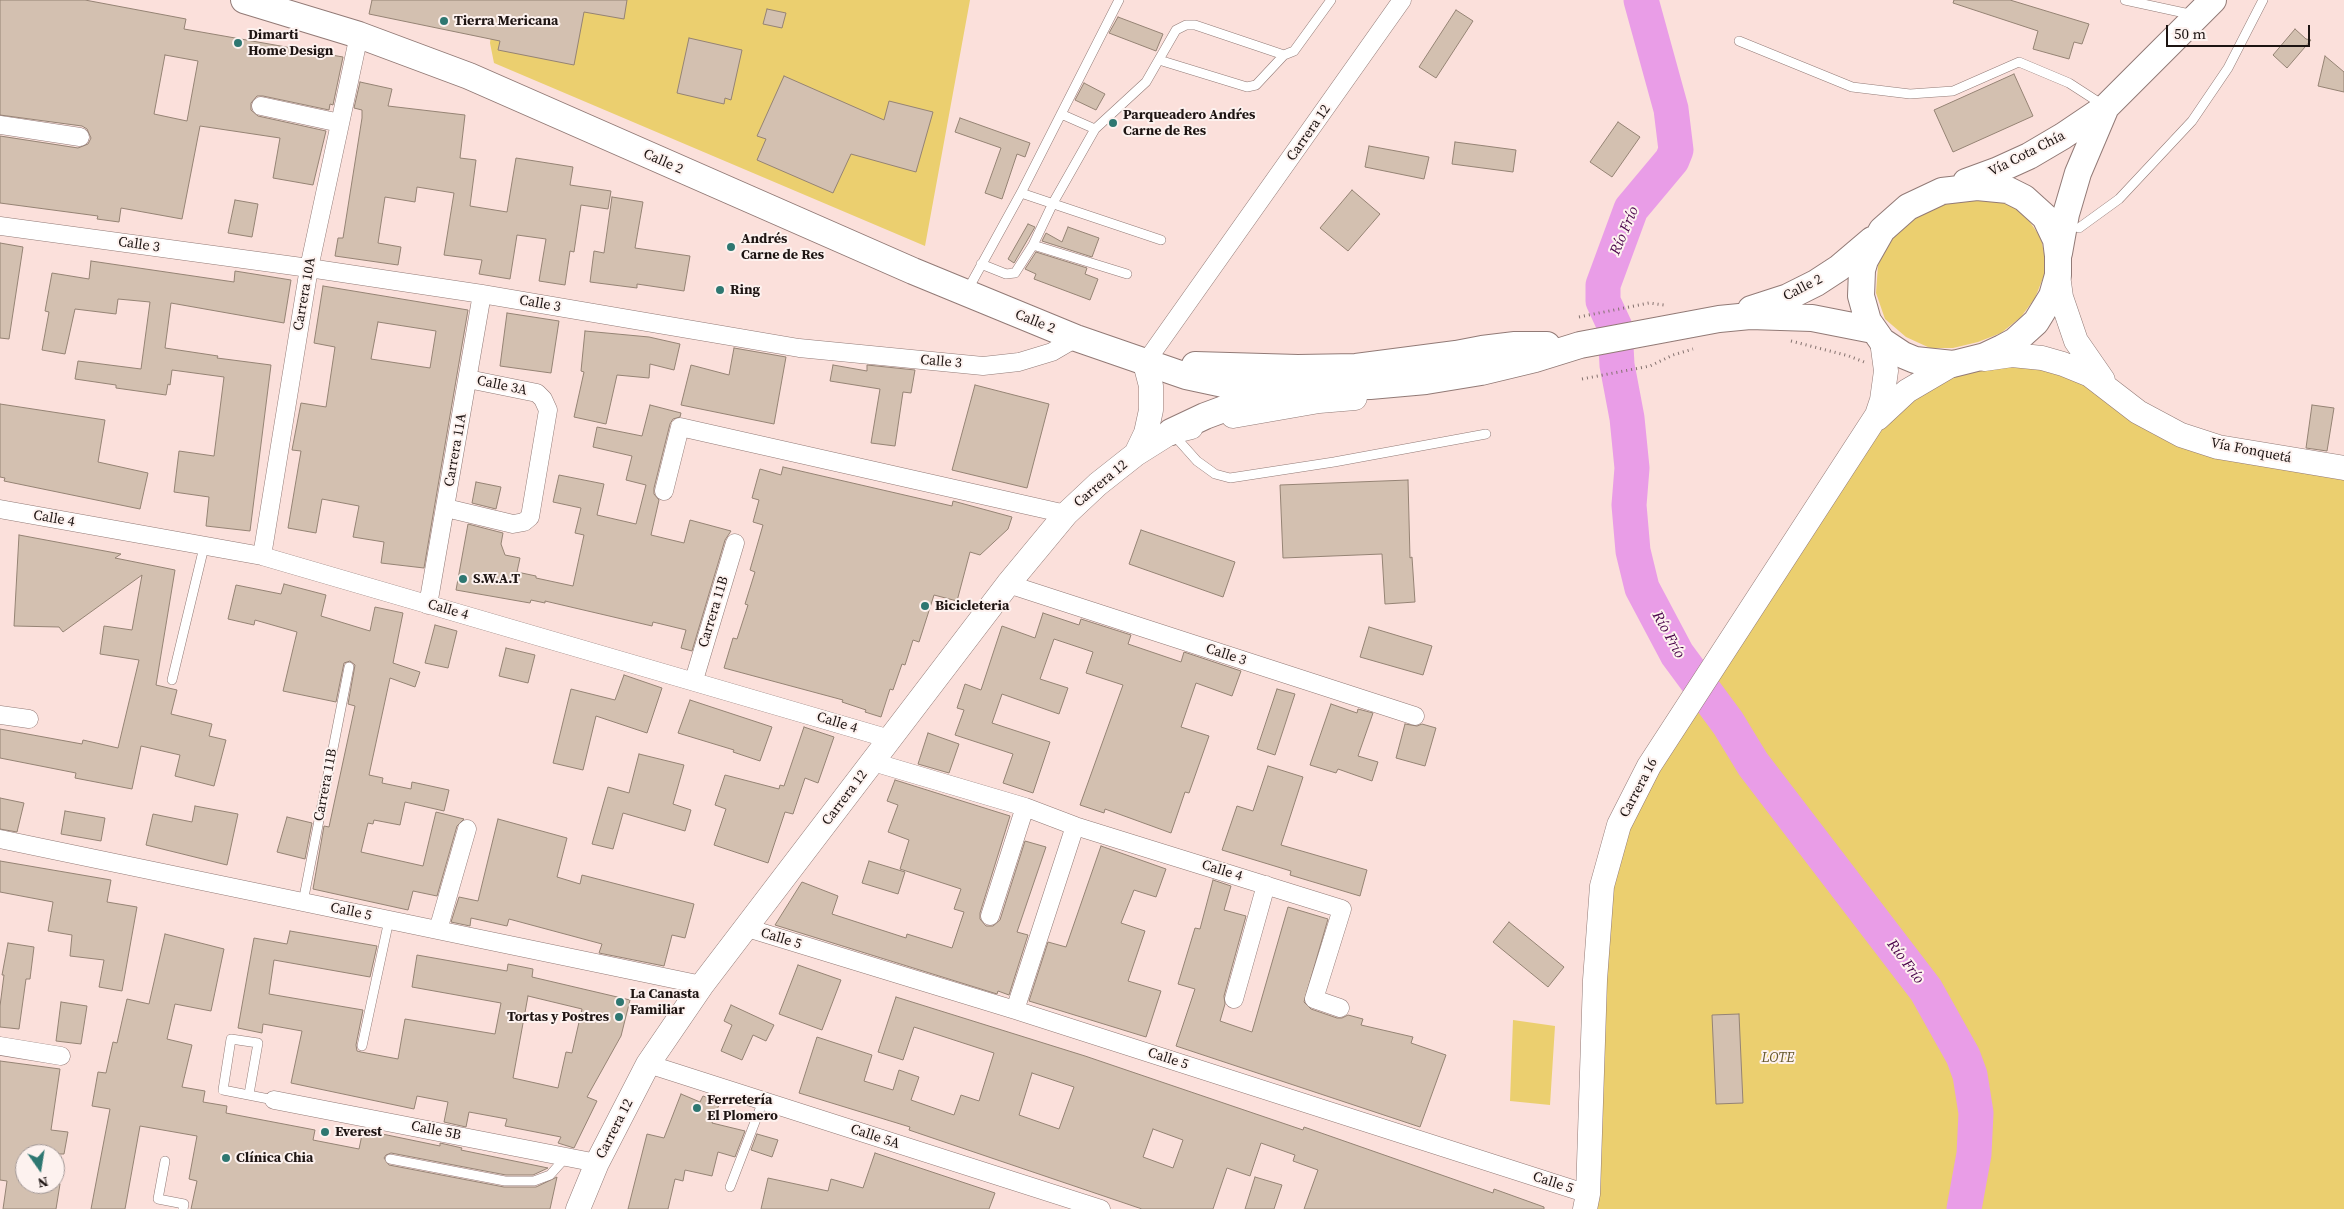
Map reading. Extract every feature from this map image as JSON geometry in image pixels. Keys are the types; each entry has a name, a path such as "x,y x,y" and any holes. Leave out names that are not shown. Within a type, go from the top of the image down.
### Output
{"main road":[{"name":"Calle 2","path":"244,0 360,35 469,76 966,293 1076,338 1186,376 1228,385 1271,389 1314,388"},
{"name":"Vía Cota Chía","path":"1877,236 1891,220 1908,206 2029,156 2106,107 2205,8"},
{"name":"Vía Cota Chía","path":"1959,363 2002,348 2025,333 2036,322 2049,302 2058,265 2066,214 2078,173 2106,107"},
{"path":"1942,191 1994,188 2008,190 2024,198 2045,217 2056,240 2058,265"},
{"name":"Calle 2","path":"1719,319 1788,297 1816,283 1839,268 1877,236"},
{"path":"1877,236 1865,260 1861,281 1864,310 1877,336"},
{"name":"Calle 2","path":"1580,345 1719,319 1750,316 1812,318 1877,336 1915,360 1959,363"},
{"path":"1145,363 1325,368 1356,367 1515,345 1580,345"},
{"path":"1314,388 1426,381 1481,372 1535,359 1580,345"},
{"path":"1171,432 1205,416 1240,403 1314,388 1456,354"}],"street":[{"name":"Carrera 12","path":"1145,363 1402,0"},
{"name":"Carrera 10A","path":"262,556 309,268 360,35"},
{"path":"261,106 340,123"},
{"path":"0,125 80,137"},
{"name":"Calle 3","path":"0,226 309,268 482,294 799,348 983,366 1019,362 1052,352 1076,338"},
{"name":"Vía Fonquetá","path":"2058,265 2061,297 2076,341 2112,391"},
{"name":"Carrera 11A","path":"428,605 482,294"},
{"name":"Carrera 16","path":"1586,1202 1595,980 1602,886 1619,825 1649,766 1870,427 1882,400 1885,386 1885,355 1877,336"},
{"name":"Vía Fonquetá","path":"1959,363 2012,355 2042,358 2090,375 2138,412 2181,435 2218,447 2344,468"},
{"name":"Carrera 12","path":"578,1209 598,1163 648,1064 702,985 1008,584 1066,514 1098,484 1136,454 1171,432 1234,416 1319,401 1456,386 1487,379 1535,359"},
{"path":"1136,454 1146,433 1152,410 1151,386 1145,363"},
{"name":"Carrera 16","path":"1870,427 1907,391 1959,363"},
{"name":"Calle 3A","path":"446,508 513,524 524,522 530,516 548,410 543,399 537,393 468,378"},
{"path":"664,491 680,427 1066,514"},
{"name":"Calle 4","path":"0,509 262,556 890,738"},
{"name":"Carrera 11B","path":"694,680 734,543"},
{"name":"Calle 3","path":"1008,584 1415,716"},
{"path":"0,715 29,719"},
{"name":"Calle 4","path":"872,762 1025,807 1075,826 1342,909 1314,999 1340,1008"},
{"path":"990,916 1025,807"},
{"path":"1015,1010 1075,826"},
{"path":"438,930 467,829"},
{"name":"Calle 5","path":"0,840 702,985"},
{"path":"1234,999 1266,885"},
{"name":"Calle 5","path":"747,928 1015,1010 1586,1202"},
{"path":"0,1046 61,1056"},
{"name":"Calle 5A","path":"648,1064 1101,1209"},
{"name":"Calle 5B","path":"274,1100 598,1163"}],"lane":[{"path":"966,293 1021,193 1119,0"},
{"path":"1159,60 1247,87 1256,85 1284,55 1294,51 1331,0"},
{"path":"2125,0 2205,8"},
{"path":"2079,228 2119,199 2192,121 2228,68 2263,0"},
{"path":"981,264 1006,274 1015,273 1033,246 1053,203 1095,128 1146,82 1176,30 1186,25 1195,25 1284,55"},
{"path":"1739,41 1852,87 1910,94 1954,91 2019,62 2069,83 2106,107"},
{"path":"1061,114 1095,128"},
{"path":"1021,193 1161,240"},
{"path":"1033,246 1127,274"},
{"path":"1171,432 1197,461 1215,474 1230,478 1334,462 1486,434"},
{"path":"172,680 204,547"},
{"name":"Carrera 11B","path":"303,902 349,666"},
{"path":"362,1046 389,920"},
{"path":"249,1094 258,1043 231,1038 222,1090 274,1100"},
{"path":"730,1187 763,1101"},
{"path":"390,1159 505,1181 534,1181 550,1175 566,1157"},
{"path":"165,1160 158,1200 184,1204 183,1209"}],"path":[{"path":"1579,317 1649,303"},
{"path":"1788,341 1849,356 1867,364"},
{"path":"1582,379 1650,366 1673,354 1700,346"}],"green space":[{"name":"Andrés Carne de Res","path":"495,0 970,0 925,246 494,63 490,43"},
{"path":"1973,198 2002,200 2025,215 2041,238 2047,268 2035,298 2021,317 2001,333 1978,342 1953,348 1930,348 1906,337 1885,319 1876,293 1878,265 1888,244 1903,227 1923,213 1948,201"},
{"name":"LOTE","path":"2042,358 2181,435 2344,468 2344,1209 1585,1209 1612,847 1870,427 1920,382"},
{"path":"1513,1020 1555,1026 1550,1105 1510,1101"}],"building":[{"path":"0,0 85,0 186,19 184,29 343,57 333,105 330,104 329,110 263,96 257,96 251,103 251,110 258,116 326,131 313,185 273,178 280,138 200,126 182,219 121,208 119,222 97,219 98,216 0,203 0,136 78,148 88,144 91,138 87,129 82,126 0,115","holes":["165,55 198,61 187,121 154,114"]},
{"path":"372,0 627,0 624,19 584,12 574,65 498,50 500,41 369,14"},
{"path":"1954,0 2010,0 2089,24 2082,44 2074,42 2069,59 2033,49 2038,31 1953,3"},
{"path":"767,9 786,13 782,28 763,24"},
{"path":"1456,10 1473,21 1436,78 1419,67"},
{"path":"1118,17 1163,34 1156,51 1109,33"},
{"path":"2295,29 2306,39 2311,40 2287,68 2273,55"},
{"path":"689,38 742,50 731,100 725,98 724,104 677,93"},
{"path":"2325,56 2344,72 2344,92 2318,86"},
{"path":"2014,74 2033,116 1953,152 1934,110"},
{"path":"784,76 884,120 889,101 933,112 916,172 851,154 833,193 757,160 766,139 757,136"},
{"path":"360,82 392,89 388,106 465,115 460,158 476,160 470,206 507,212 516,158 573,167 570,185 611,191 608,209 581,205 574,252 570,251 565,285 539,281 546,239 517,235 510,279 479,274 482,260 444,255 454,193 417,187 415,202 385,197 378,243 401,247 398,265 335,256 338,238 343,238 362,118 362,110 354,108"},
{"path":"1084,83 1105,94 1096,110 1075,100"},
{"path":"960,118 1030,143 1025,157 1017,154 1002,199 985,193 1001,148 955,132"},
{"path":"1618,122 1640,137 1612,177 1590,162"},
{"path":"1455,142 1516,150 1513,172 1452,164"},
{"path":"1369,146 1429,157 1424,179 1365,167"},
{"path":"1352,190 1380,214 1348,251 1320,228"},
{"path":"612,197 643,202 635,248 690,256 684,291 637,284 637,288 590,282 594,251 604,253"},
{"path":"235,200 258,204 252,237 228,233"},
{"path":"1028,224 1035,227 1014,263 1008,259"},
{"path":"1068,227 1099,238 1092,257 1042,241 1046,233 1062,242"},
{"path":"0,243 23,247 9,339 0,338"},
{"path":"1036,252 1087,268 1085,274 1098,279 1090,300 1034,279 1036,274 1025,269"},
{"path":"91,261 234,282 235,271 291,280 284,323 171,303 165,348 218,356 217,358 271,365 250,531 206,526 209,497 174,492 179,451 214,456 224,377 172,370 170,385 168,384 166,395 116,388 116,385 75,379 78,361 141,369 150,302 118,299 116,314 75,309 65,354 42,350 49,312 45,311 52,273 89,279"},
{"path":"323,286 468,310 424,568 381,563 384,542 353,537 359,506 322,499 316,533 288,528 301,451 292,450 301,403 326,407 335,347 314,343","holes":["378,322 436,331 430,368 371,359"]},
{"path":"507,313 559,321 551,373 500,366"},
{"path":"585,331 649,337 680,344 674,370 650,364 649,378 617,375 606,424 574,417 584,372 581,371"},
{"path":"734,348 786,357 774,424 681,405 691,365 729,375"},
{"path":"833,365 867,371 867,365 915,370 911,393 903,392 895,446 871,443 880,389 830,381"},
{"path":"975,385 1049,404 1027,488 952,470"},
{"path":"0,404 105,420 98,462 148,473 140,509 4,481 5,478 0,477"},
{"path":"650,405 681,413 680,417 673,419 670,424 654,488 654,494 659,500 651,535 684,543 690,520 731,531 725,540 692,651 681,648 686,630 653,622 652,626 545,601 545,603 531,600 530,603 456,590 468,524 503,533 501,544 505,555 520,558 517,572 573,586 584,535 575,533 581,508 553,502 559,475 604,484 597,515 636,524 646,485 626,480 632,456 593,447 597,427 642,436"},
{"path":"2312,405 2334,408 2327,451 2306,448"},
{"path":"783,467 952,506 953,501 1012,517 1008,529 980,555 970,552 957,601 934,595 919,642 913,640 905,665 902,664 893,690 890,689 881,717 842,702 843,700 724,668 733,638 737,639 748,605 745,604 755,572 750,570 763,525 753,522 759,500 752,498 760,469 781,475"},
{"path":"1408,480 1410,558 1412,557 1415,602 1385,604 1382,554 1283,558 1280,485"},
{"path":"476,482 501,487 496,509 472,503"},
{"path":"1141,530 1235,562 1223,597 1129,564"},
{"path":"19,535 121,554 115,558 175,570 156,685 177,690 171,714 212,724 209,736 226,740 214,786 175,776 180,755 141,746 132,789 75,778 76,773 0,758 0,729 82,744 83,740 118,748 139,660 100,654 104,626 132,630 142,575 63,632 59,627 14,626"},
{"path":"284,584 326,595 321,616 370,631 375,607 403,613 393,663 420,672 415,687 390,678 369,775 383,778 382,783 411,789 412,782 449,790 444,811 405,802 400,825 374,820 373,824 368,823 361,852 423,866 436,812 464,819 457,826 437,896 413,891 408,910 313,889 324,826 329,827 355,706 348,704 355,665 350,661 344,663 336,702 283,691 297,632 255,620 254,625 228,619 236,585 281,594"},
{"path":"1043,613 1079,625 1081,619 1131,635 1128,644 1181,662 1184,652 1241,671 1232,696 1196,683 1181,727 1209,736 1189,793 1185,792 1171,833 1105,809 1104,813 1080,805 1123,685 1086,673 1093,652 1054,639 1040,679 1068,688 1059,714 1002,694 992,723 1050,742 1033,793 1003,783 1013,754 955,735 964,710 957,708 965,684 981,690 1002,626 1035,638"},
{"path":"435,625 457,631 448,668 425,663"},
{"path":"1369,627 1432,646 1423,675 1360,657"},
{"path":"506,648 535,655 528,683 499,676"},
{"path":"624,675 662,688 647,733 596,716 583,770 553,763 571,689 615,700"},
{"path":"1277,689 1295,694 1275,755 1257,749"},
{"path":"690,700 772,727 760,761 733,752 734,750 678,733"},
{"path":"1331,704 1357,713 1358,709 1373,713 1358,756 1378,762 1372,781 1338,769 1336,773 1310,765"},
{"path":"1405,724 1417,726 1422,724 1436,728 1425,766 1396,758"},
{"path":"804,727 834,737 818,783 805,778 793,814 785,812 768,863 714,845 726,809 715,805 725,775 779,789 780,785 784,786"},
{"path":"928,733 959,744 949,773 918,764"},
{"path":"639,754 684,765 673,804 691,810 685,831 623,813 613,849 592,844 608,787 629,793"},
{"path":"1268,766 1303,777 1281,845 1367,870 1360,896 1290,875 1291,871 1222,850 1237,806 1253,811"},
{"path":"895,780 1010,816 980,913 980,919 986,926 993,926 1000,920 1025,841 1046,847 1017,932 1028,935 1009,995 998,991 997,994 775,925 802,882 838,896 832,914 906,938 907,934 952,948 964,912 954,909 961,889 900,869 909,840 888,832 898,805 887,801"},
{"path":"0,798 24,803 17,832 0,829"},
{"path":"195,806 238,814 227,865 146,845 153,814 192,822"},
{"path":"65,811 105,818 101,841 61,834"},
{"path":"287,817 312,823 305,859 277,852"},
{"path":"498,819 567,838 557,877 580,884 582,875 694,904 685,938 672,935 664,966 599,953 602,944 509,919 507,926 471,918 470,926 451,922 459,897 478,901"},
{"path":"1101,846 1166,869 1156,897 1134,890 1121,923 1145,931 1128,981 1161,991 1146,1037 1029,1001 1048,942 1066,947"},
{"path":"0,861 111,880 107,902 137,907 122,991 99,987 104,960 70,956 72,935 48,931 53,902 0,892"},
{"path":"869,861 905,872 898,894 862,883"},
{"path":"1213,880 1231,886 1224,910 1246,916 1224,996 1225,1004 1220,1021 1252,1032 1288,907 1328,919 1304,1002 1311,1009 1337,1018 1348,1015 1363,1019 1361,1025 1413,1037 1411,1043 1446,1055 1420,1127 1176,1046 1195,989 1178,984 1195,928 1200,929"},
{"path":"1509,922 1564,967 1548,987 1493,942"},
{"path":"290,931 377,946 370,977 274,960 269,994 363,1010 356,1045 357,1051 398,1059 405,1019 495,1034 501,1003 412,987 417,955 507,971 508,964 533,969 532,977 630,1000 621,1036 587,1097 597,1101 574,1148 558,1143 561,1137 505,1126 507,1119 469,1112 466,1127 444,1122 448,1102 417,1096 414,1109 291,1083 302,1031 263,1024 262,1033 238,1028 254,938 287,944","holes":["528,996 582,1009 572,1053 566,1052 558,1088 513,1078"]},
{"path":"165,934 224,949 211,1011 175,1004 167,1039 192,1045 182,1087 205,1091 203,1102 227,1106 226,1113 315,1130 313,1140 359,1149 363,1130 440,1146 440,1143 462,1148 461,1150 548,1168 533,1175 506,1175 391,1153 384,1158 389,1165 504,1187 536,1187 557,1177 550,1209 191,1209 197,1181 189,1179 197,1136 140,1126 125,1209 91,1209 110,1109 92,1106 98,1072 106,1073 113,1042 117,1043 127,999 149,1004"},
{"path":"8,943 34,947 30,979 26,979 19,1029 0,1027 0,1006 4,975 2,975"},
{"path":"798,965 841,980 822,1030 779,1014"},
{"path":"896,997 1085,1056 1303,1130 1304,1127 1493,1193 1494,1189 1544,1207 1544,1209 1304,1209 1318,1170 1293,1161 1295,1155 1261,1143 1250,1176 1227,1168 1213,1209 1142,1209 909,1130 910,1127 799,1093 817,1037 872,1055 864,1081 893,1090 899,1070 919,1077 911,1100 954,1115 961,1095 979,1101 994,1053 914,1027 903,1060 878,1052","holes":["1032,1073 1074,1087 1059,1129 1019,1115","1153,1129 1183,1140 1173,1168 1143,1157"]},
{"path":"61,1002 87,1006 81,1044 56,1041"},
{"path":"731,1005 774,1025 766,1041 753,1035 742,1060 721,1051 732,1025 724,1021"},
{"path":"1739,1014 1743,1103 1716,1104 1712,1015"},
{"path":"0,1061 60,1069 51,1130 68,1132 65,1148 65,1144 15,1144 15,1194 58,1194 56,1209 3,1209 7,1181 0,1180"},
{"path":"681,1094 700,1102 703,1096 720,1102 712,1123 745,1131 735,1157 718,1152 712,1176 685,1170 683,1181 675,1179 668,1209 628,1209 647,1134 664,1138"},
{"path":"757,1134 778,1140 772,1157 751,1150"},
{"path":"875,1153 995,1193 989,1209 761,1209 768,1178 828,1191 831,1179 863,1188"},
{"path":"1255,1177 1282,1185 1274,1209 1245,1209"}],"waterway":[{"name":"Río Frío","path":"1641,0 1671,109 1676,150 1672,160 1631,209 1603,285 1603,301 1615,327 1617,365 1627,418 1632,468 1629,505 1633,551 1642,588 1677,654 1728,723 1753,764 1926,990 1963,1056 1970,1075 1976,1113 1974,1154 1964,1209"}],"place":[{"name":"Tierra Mericana","path":"444,21"},
{"name":"Dimarti Home Design","path":"238,43"},
{"name":"Parqueadero Andŕes Carne de Res","path":"1113,123"},
{"name":"Andrés Carne de Res","path":"731,247"},
{"name":"Ring","path":"720,290"},
{"name":"S.W.A.T","path":"463,579"},
{"name":"Bicicleteria","path":"925,606"},
{"name":"La Canasta Familiar","path":"620,1002"},
{"name":"Tortas y Postres","path":"619,1017"},
{"name":"Ferretería El Plomero","path":"697,1108"},
{"name":"Everest","path":"325,1132"},
{"name":"Clínica Chia","path":"226,1158"}]}
